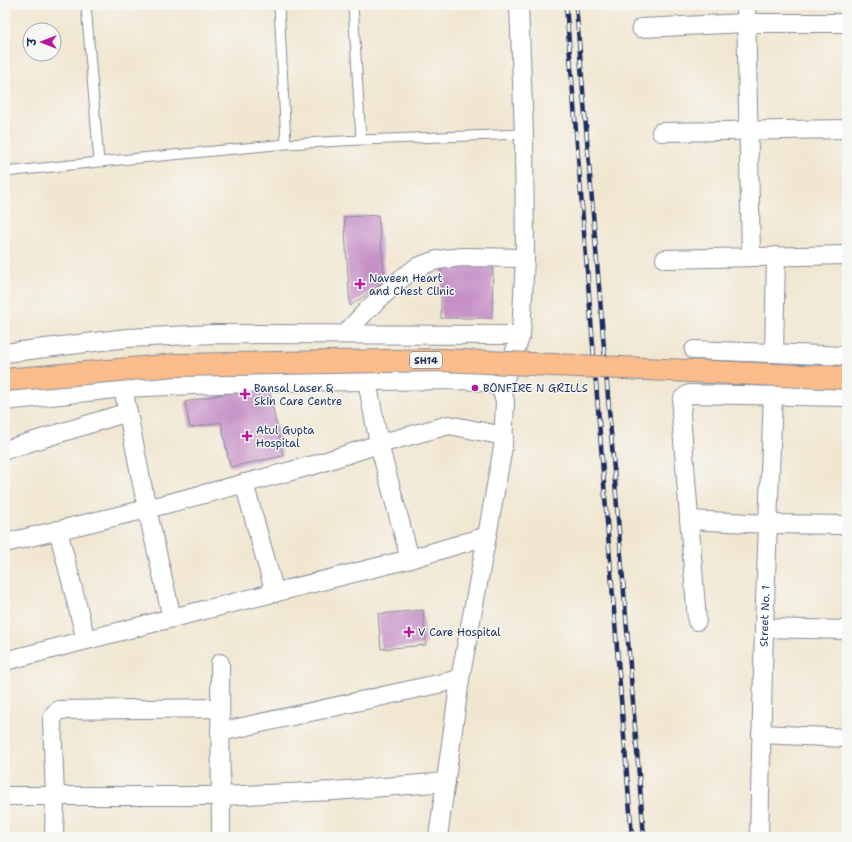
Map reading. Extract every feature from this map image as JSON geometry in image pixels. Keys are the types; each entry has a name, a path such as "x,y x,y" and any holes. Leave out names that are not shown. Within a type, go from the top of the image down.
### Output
{"main road":[{"name":"SH14","path":"5,380 176,365 441,360 847,378"}],"street":[{"path":"438,837 460,679 503,447 505,401 501,389 521,335 525,258 524,134 519,5"},
{"path":"746,5 751,257"},
{"path":"641,28 746,24 847,23"},
{"path":"661,132 847,129"},
{"path":"665,258 847,255"},
{"path":"774,353 776,256"},
{"path":"345,334 368,309 401,279 417,267 437,260 462,257 525,258"},
{"path":"5,353 127,338 214,334 521,335"},
{"path":"694,350 847,356"},
{"path":"5,401 123,388 278,382 467,380 491,383 501,389"},
{"path":"367,382 379,444 410,558"},
{"path":"123,388 147,509 172,618"},
{"path":"697,621 681,414 683,398 689,394 847,396"},
{"name":"Street No. 1","path":"759,837 764,628 773,395"},
{"path":"5,450 128,412"},
{"path":"5,543 147,509 314,465 379,444 449,425 504,436"},
{"path":"244,483 274,593"},
{"path":"689,520 768,524 847,525"},
{"path":"58,530 86,640"},
{"path":"5,661 410,558 487,536"},
{"path":"764,628 847,630"},
{"path":"220,663 221,837"},
{"path":"220,732 460,679"},
{"path":"54,837 55,795 52,720 54,714 60,710 220,708"},
{"path":"761,734 847,738"},
{"path":"5,796 221,796 334,791 446,782"}],"lane":[{"path":"86,5 99,162"},
{"path":"279,5 286,144"},
{"path":"353,5 361,140"},
{"path":"5,172 286,144 524,134"}],"building":[{"path":"378,215 385,281 350,306 344,217"},
{"path":"441,265 493,266 492,318 441,318"},
{"path":"268,385 283,456 230,467 221,422 190,428 185,402"},
{"path":"423,610 426,645 381,649 378,614"}],"railway":[{"path":"566,5 632,837"},
{"path":"576,5 644,837"}],"place":[{"name":"Naveen Heart and Chest Clinic","path":"360,284"},
{"name":"BONFIRE N GRILLS","path":"475,388"},
{"name":"Bansal Laser & Skin Care Centre","path":"245,394"},
{"name":"Atul Gupta Hospital","path":"247,436"},
{"name":"V Care Hospital","path":"409,632"}]}
